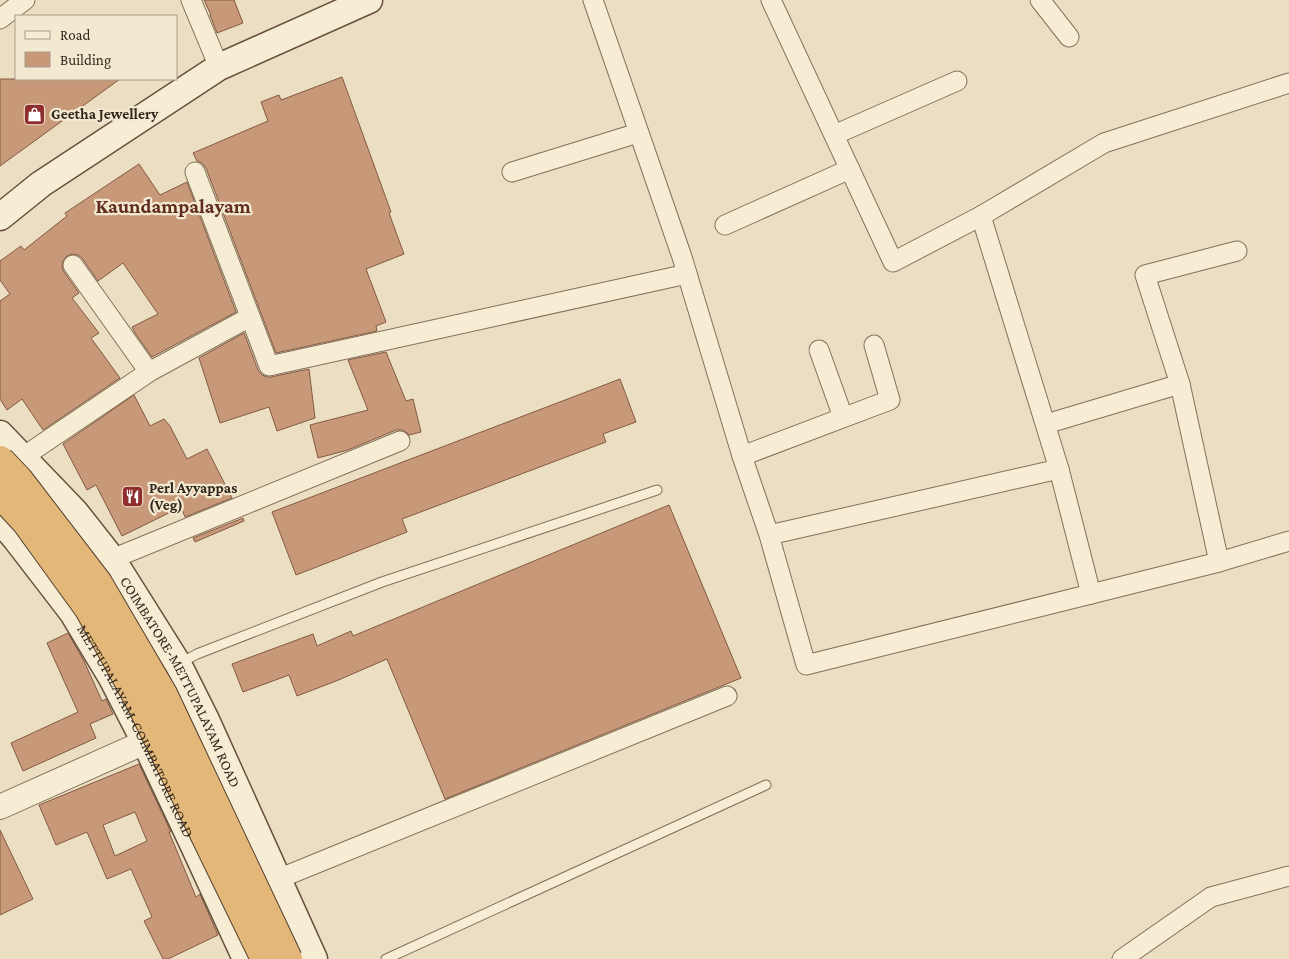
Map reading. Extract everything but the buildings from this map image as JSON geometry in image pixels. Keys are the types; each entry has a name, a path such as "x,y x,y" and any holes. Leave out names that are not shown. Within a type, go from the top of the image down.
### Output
{"highway":[{"path":"12,459 20,480 98,583 163,694 288,959"},
{"path":"0,494 26,522 89,608 140,702 264,959"}],"main road":[{"path":"0,217 41,184 219,67 369,0"},
{"name":"COIMBATORE-METTUPALAYAM ROAD","path":"0,434 12,459 75,512 112,559 178,664 206,720 314,959"},
{"name":"METTUPALAYAM-COIMBATORE ROAD","path":"0,520 73,613 112,678 145,742 246,959"}],"street":[{"path":"0,19 25,0"},
{"path":"191,0 219,67"},
{"path":"593,0 687,274 806,665 1219,562 1289,542"},
{"path":"771,0 893,262 981,216 1104,143 1289,84"},
{"path":"1040,0 1069,37"},
{"path":"834,135 957,81"},
{"path":"512,172 638,133"},
{"path":"725,225 850,169"},
{"path":"195,172 269,366 687,274"},
{"path":"981,216 1046,424 1091,594"},
{"path":"1219,562 1180,384 1145,275 1237,251"},
{"path":"73,265 149,372"},
{"path":"12,459 149,372 250,318"},
{"path":"742,456 890,400 874,345"},
{"path":"819,350 843,417"},
{"path":"1046,424 1180,384"},
{"path":"112,559 400,440"},
{"path":"768,535 1059,469"},
{"path":"278,879 727,696"},
{"path":"0,807 145,742 206,720"},
{"path":"1122,959 1211,897 1289,876"}],"lane":[{"path":"178,664 197,654 382,582 657,490"},
{"path":"386,959 766,785"}],"place":[{"name":"Geetha Jewellery","path":"35,114"},
{"name":"Perl Ayyappas (Veg)","path":"133,497"}],"district":[{"name":"Kaundampalayam","path":"173,206"}]}
